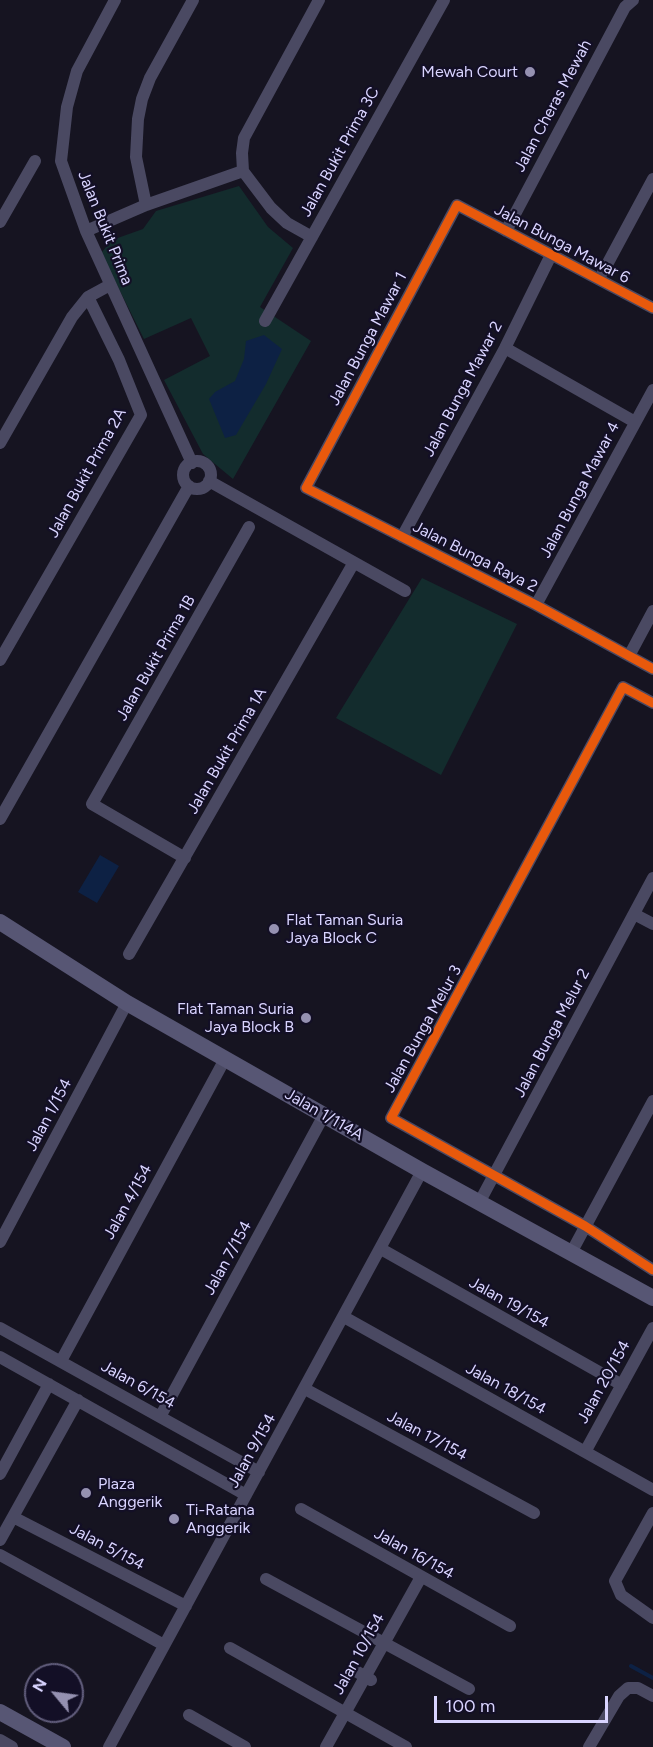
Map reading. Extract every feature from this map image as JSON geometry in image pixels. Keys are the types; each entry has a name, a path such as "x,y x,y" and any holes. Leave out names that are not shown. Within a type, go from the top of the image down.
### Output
{"street":[{"name":"Jalan Bukit Prima","path":"115,0 77,71 66,118 61,161 86,231 192,463"},
{"path":"146,205 136,158 138,119 142,99 150,78 194,0"},
{"path":"312,237 278,216 243,171 244,138 319,0"},
{"name":"Jalan Bukit Prima 3C","path":"265,321 444,0"},
{"name":"Jalan Cheras Mewah","path":"506,231 625,7 633,0"},
{"path":"0,222 35,161"},
{"path":"86,231 146,205 243,171"},
{"path":"603,272 653,179"},
{"name":"Jalan Bunga Mawar 6","path":"457,205 653,308"},
{"name":"Jalan Bunga Mawar 1","path":"306,488 457,205"},
{"name":"Jalan Bunga Mawar 2","path":"402,537 505,348 551,255"},
{"path":"0,442 72,317 88,297 110,285"},
{"name":"Jalan Bukit Prima 2A","path":"0,660 141,415 120,360 88,297"},
{"path":"505,348 634,422"},
{"name":"Jalan Bunga Mawar 4","path":"536,605 653,390"},
{"path":"201,462 209,467 209,481 203,488 189,486 183,474 192,463 201,462"},
{"path":"209,481 353,564 405,591"},
{"path":"0,819 189,486"},
{"name":"Jalan Bunga Raya 2","path":"306,488 536,605 653,669"},
{"name":"Jalan Bukit Prima 1B","path":"185,858 92,804 249,527"},
{"name":"Jalan Bukit Prima 1A","path":"129,954 353,564"},
{"path":"629,656 653,611"},
{"name":"Jalan Bunga Melur 3","path":"653,702 623,687 392,1118 585,1226 653,1270"},
{"name":"Jalan Bunga Melur 2","path":"479,1203 653,878"},
{"path":"634,914 653,924"},
{"name":"Jalan 1/114A","path":"0,922 127,1003 479,1203 653,1298"},
{"name":"Jalan 1/154","path":"0,1242 127,1003"},
{"name":"Jalan 4/154","path":"61,1361 225,1059"},
{"path":"571,1253 653,1101"},
{"name":"Jalan 7/154","path":"160,1417 324,1115"},
{"name":"Jalan 9/154","path":"109,1747 422,1171"},
{"name":"Jalan 19/154","path":"381,1249 622,1385"},
{"name":"Jalan 18/154","path":"344,1317 653,1490"},
{"name":"Jalan 6/154","path":"0,1328 259,1472"},
{"name":"Jalan 20/154","path":"585,1452 653,1328"},
{"path":"0,1357 246,1495"},
{"path":"0,1474 49,1384"},
{"name":"Jalan 17/154","path":"305,1389 534,1513"},
{"path":"0,1540 78,1400"},
{"name":"Jalan 16/154","path":"301,1509 510,1626"},
{"path":"653,1513 615,1581 621,1595 653,1618"},
{"name":"Jalan 5/154","path":"13,1517 186,1606"},
{"path":"0,1555 164,1645"},
{"name":"Jalan 10/154","path":"326,1747 368,1678 384,1644 407,1610 421,1577"},
{"path":"266,1579 469,1689"},
{"path":"230,1648 406,1747"},
{"path":"354,1671 368,1678"},
{"path":"589,1747 619,1696 628,1688 638,1688 653,1696"},
{"path":"0,1712 63,1747"},
{"path":"189,1716 246,1747"},
{"path":"0,1740 12,1747"}],"green space":[{"path":"239,186 268,227 293,248 260,307 311,341 233,479 203,454 164,380 210,356 191,318 144,339 101,253 112,240 143,229 156,211"},
{"path":"422,578 517,624 441,775 336,718"}],"water":[{"path":"264,335 282,349 266,384 236,435 225,438 209,399 215,392 235,381 244,359 246,341"},
{"path":"100,855 119,866 97,903 78,892"}],"waterway":[{"path":"631,1666 653,1678"}],"cycle path":[{"path":"653,308 457,205 306,488 536,605 653,669"},
{"path":"653,703 623,687 391,1118 585,1226 653,1270"}],"place":[{"name":"Mewah Court","path":"530,72"},
{"name":"Flat Taman Suria Jaya Block C","path":"274,929"},
{"name":"Flat Taman Suria Jaya Block B","path":"306,1018"},
{"name":"Plaza Anggerik","path":"86,1493"},
{"name":"Ti-Ratana Anggerik","path":"174,1519"}]}
